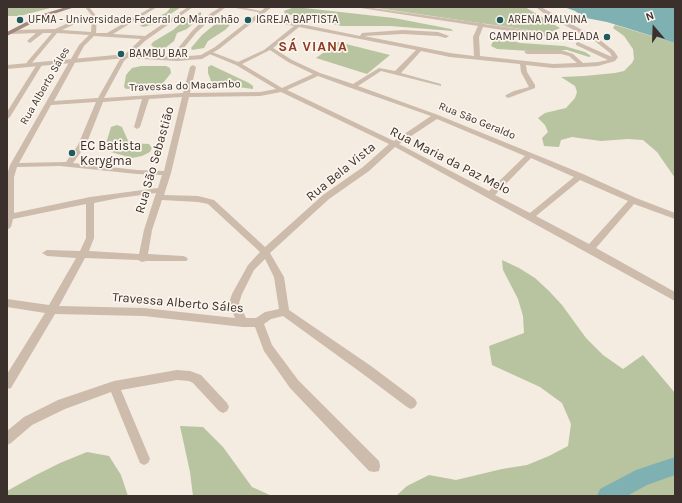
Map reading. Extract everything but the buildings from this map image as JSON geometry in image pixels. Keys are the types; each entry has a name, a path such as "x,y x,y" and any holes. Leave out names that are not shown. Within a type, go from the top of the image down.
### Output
{"main road":[{"path":"9,33 42,16 72,7"}],"street":[{"path":"87,7 95,17 93,34"},
{"path":"108,36 155,7"},
{"path":"69,164 82,146 100,99 110,80 126,56 146,38 191,7"},
{"path":"172,59 202,24 216,11 224,7"},
{"path":"232,7 263,12"},
{"path":"7,67 126,56 172,59 202,57 210,53 269,7"},
{"path":"356,7 482,24 556,36"},
{"path":"538,7 598,41 612,52 614,60"},
{"path":"29,63 56,31 77,21 95,17"},
{"path":"256,17 299,24 419,50 450,55 565,66 598,64 614,60"},
{"path":"238,64 260,55 299,24"},
{"path":"477,58 476,37 482,24"},
{"path":"30,41 42,31"},
{"path":"9,33 56,31 146,38"},
{"path":"351,35 402,32 438,34 446,36"},
{"name":"Rua Alberto Sáles","path":"7,227 10,177 14,165 82,45 93,34"},
{"path":"578,44 614,60"},
{"name":"Rua São Geraldo","path":"270,48 290,61 318,74 436,116 580,176 633,200 675,216"},
{"path":"397,73 419,50"},
{"path":"526,52 561,52 571,55 582,65"},
{"name":"Rua Maria da Paz Melo","path":"210,53 238,64 282,90 394,144 590,249 675,297"},
{"path":"7,61 62,63"},
{"path":"508,96 513,93 532,88 532,85 524,72 523,62"},
{"path":"7,117 39,65"},
{"name":"Rua São Sebastião","path":"142,258 148,230 167,173 193,67"},
{"path":"353,87 378,69 439,85"},
{"name":"Travessa do Macambo","path":"49,102 186,95 260,94 282,90 318,74"},
{"path":"137,127 146,97"},
{"name":"Rua Bela Vista","path":"243,323 234,303 237,294 251,268 265,252 326,197 366,169 394,144 436,116"},
{"path":"490,195 530,155"},
{"path":"14,165 49,163 69,164 130,171 167,173"},
{"path":"530,217 580,176"},
{"path":"8,217 90,200 160,194 211,202 265,252 272,261 279,277 284,312 411,403"},
{"path":"7,384 52,310 90,238 90,200"},
{"path":"590,249 633,200"},
{"path":"47,253 183,259"},
{"name":"Travessa Alberto Sáles","path":"7,303 52,310 144,312 243,323 258,322 269,315 284,312"},
{"path":"258,322 268,348 294,384 374,466"},
{"path":"8,436 28,421 62,404 114,386 177,375 190,376 197,379 223,407"},
{"path":"114,386 144,459"}],"green space":[{"path":"7,7 54,7 20,16 7,16"},
{"path":"171,7 181,7 157,23 144,27 140,26 145,22 166,13"},
{"path":"295,7 394,18 451,29 453,31 390,26 342,26 311,17 285,14 284,11"},
{"path":"370,7 525,7 560,28 549,33"},
{"path":"201,12 201,16 198,19 187,29 177,33 174,41 165,48 156,49 151,45 153,42 173,30 187,18"},
{"path":"227,21 230,25 208,41 204,48 192,50 191,48 202,35 214,25"},
{"path":"615,25 675,43 675,178 657,152 643,140 628,139 601,141 572,137 561,140 559,147 544,146 542,138 548,132 545,125 538,118 545,113 566,108 575,98 577,92 575,86 561,77 615,73 624,71 632,63 634,59 633,49 624,36 613,28"},
{"path":"495,36 520,43 564,46 585,52 591,56 589,57 567,50 530,51 497,49 491,46"},
{"path":"338,42 390,55 367,74 316,58"},
{"path":"211,65 249,83 253,86 253,89 215,84 211,81 208,73 208,67"},
{"path":"141,66 166,66 170,68 171,73 163,83 152,87 126,89 124,87 126,75 132,68"},
{"path":"117,125 122,127 129,143 149,144 152,148 150,152 142,156 132,158 104,150 111,127"},
{"path":"502,260 535,278 549,291 562,305 586,338 603,355 623,369 643,355 675,393 675,496 396,496 407,486 429,475 456,480 502,469 527,465 568,446 571,424 562,403 540,387 492,365 489,346 524,333 523,316 518,299 503,270"},
{"path":"180,426 203,427 223,447 252,487 272,496 193,496 190,472"},
{"path":"87,452 109,456 121,475 128,496 7,496 7,491 34,476"}],"water":[{"path":"564,7 675,7 675,43 607,22 586,18 575,11"}],"waterway":[{"path":"607,496 643,477 675,466"}],"place":[{"name":"UFMA - Universidade Federal do Maranhão","path":"20,20"},
{"name":"IGREJA BAPTISTA","path":"248,20"},
{"name":"ARENA MALVINA","path":"500,20"},
{"name":"CAMPINHO DA PELADA","path":"607,37"},
{"name":"BAMBU BAR","path":"121,54"},
{"name":"EC Batista Kerygma","path":"72,153"}],"district":[{"name":"SÁ VIANA","path":"313,47"}]}
